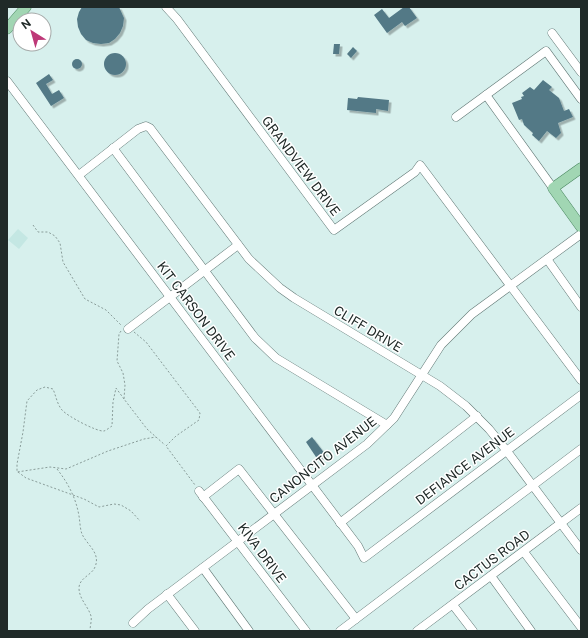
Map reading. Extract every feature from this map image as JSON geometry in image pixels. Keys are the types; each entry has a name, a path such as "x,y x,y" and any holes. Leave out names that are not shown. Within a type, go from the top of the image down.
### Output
{"main road":[{"path":"7,29 26,7"},
{"path":"581,168 554,188 581,227"}],"street":[{"name":"GRANDVIEW DRIVE","path":"166,7 182,25 334,230 415,172 420,165 581,380"},
{"path":"552,34 581,72"},
{"path":"456,117 546,51 581,99"},
{"name":"KIT CARSON DRIVE","path":"7,81 358,546 364,558"},
{"path":"486,95 554,188"},
{"name":"CLIFF DRIVE","path":"113,148 138,128 146,126 154,133 238,245 258,268 280,288 294,298 453,395 477,416 506,450 581,550"},
{"path":"79,175 113,148 206,270 255,338 276,358 387,425"},
{"name":"CANONCITO AVENUE","path":"133,623 167,594 367,444 394,418 441,345 472,314 581,234"},
{"path":"128,329 238,245"},
{"path":"547,259 581,307"},
{"name":"DEFIANCE AVENUE","path":"364,558 581,395"},
{"path":"340,523 477,416"},
{"path":"340,631 581,449"},
{"path":"201,494 239,469 356,619"},
{"name":"KIVA DRIVE","path":"201,494 306,631"},
{"name":"CACTUS ROAD","path":"417,631 581,508"},
{"path":"524,552 581,627"},
{"path":"203,568 249,631"},
{"path":"491,576 531,631"},
{"path":"167,594 195,631"},
{"path":"453,605 473,631"}],"path":[{"path":"33,225 38,232 48,232 55,236 60,243 63,262 85,299 106,310 124,327 119,334 117,361 123,373 125,385 124,399"},
{"path":"128,329 146,342 200,414 199,420 176,436 166,446"},
{"path":"140,521 131,511 121,505 114,504 99,506 26,478 18,472 17,464 23,432 26,401 37,390 45,387 53,389 62,409 79,422 98,430 105,431 112,426 113,402 116,388 147,429 166,446 201,494"},
{"path":"18,472 50,468 66,469 108,451 144,439 156,437"},
{"path":"57,469 68,482 79,515 82,534 94,550 96,559 95,568 82,580 79,586 80,596 87,606 91,617 90,631"}],"shaded area":[{"path":"18,229 28,238 19,249 8,240"}],"building":[{"path":"82,7 119,7 124,18 120,33 109,43 93,43 86,40 78,27 77,19"},
{"path":"404,7 409,7 417,18 405,26 402,22 387,33 374,15 382,9 389,18"},
{"path":"334,44 340,44 339,54 333,54"},
{"path":"353,47 357,51 351,58 347,54"},
{"path":"115,53 123,56 126,64 123,72 115,75 107,72 104,64 107,56"},
{"path":"77,59 82,64 77,69 72,64"},
{"path":"49,74 53,80 46,84 52,94 59,90 64,98 51,106 36,83"},
{"path":"543,80 552,87 549,90 559,98 564,111 569,109 573,117 558,123 561,133 556,138 547,131 539,141 524,125 522,119 519,120 512,103 522,99 521,97 524,96 522,93 530,87 534,90"},
{"path":"358,97 389,100 388,111 376,109 376,113 347,110 348,98 357,99"},
{"path":"312,437 325,454 318,460 306,442"}]}
